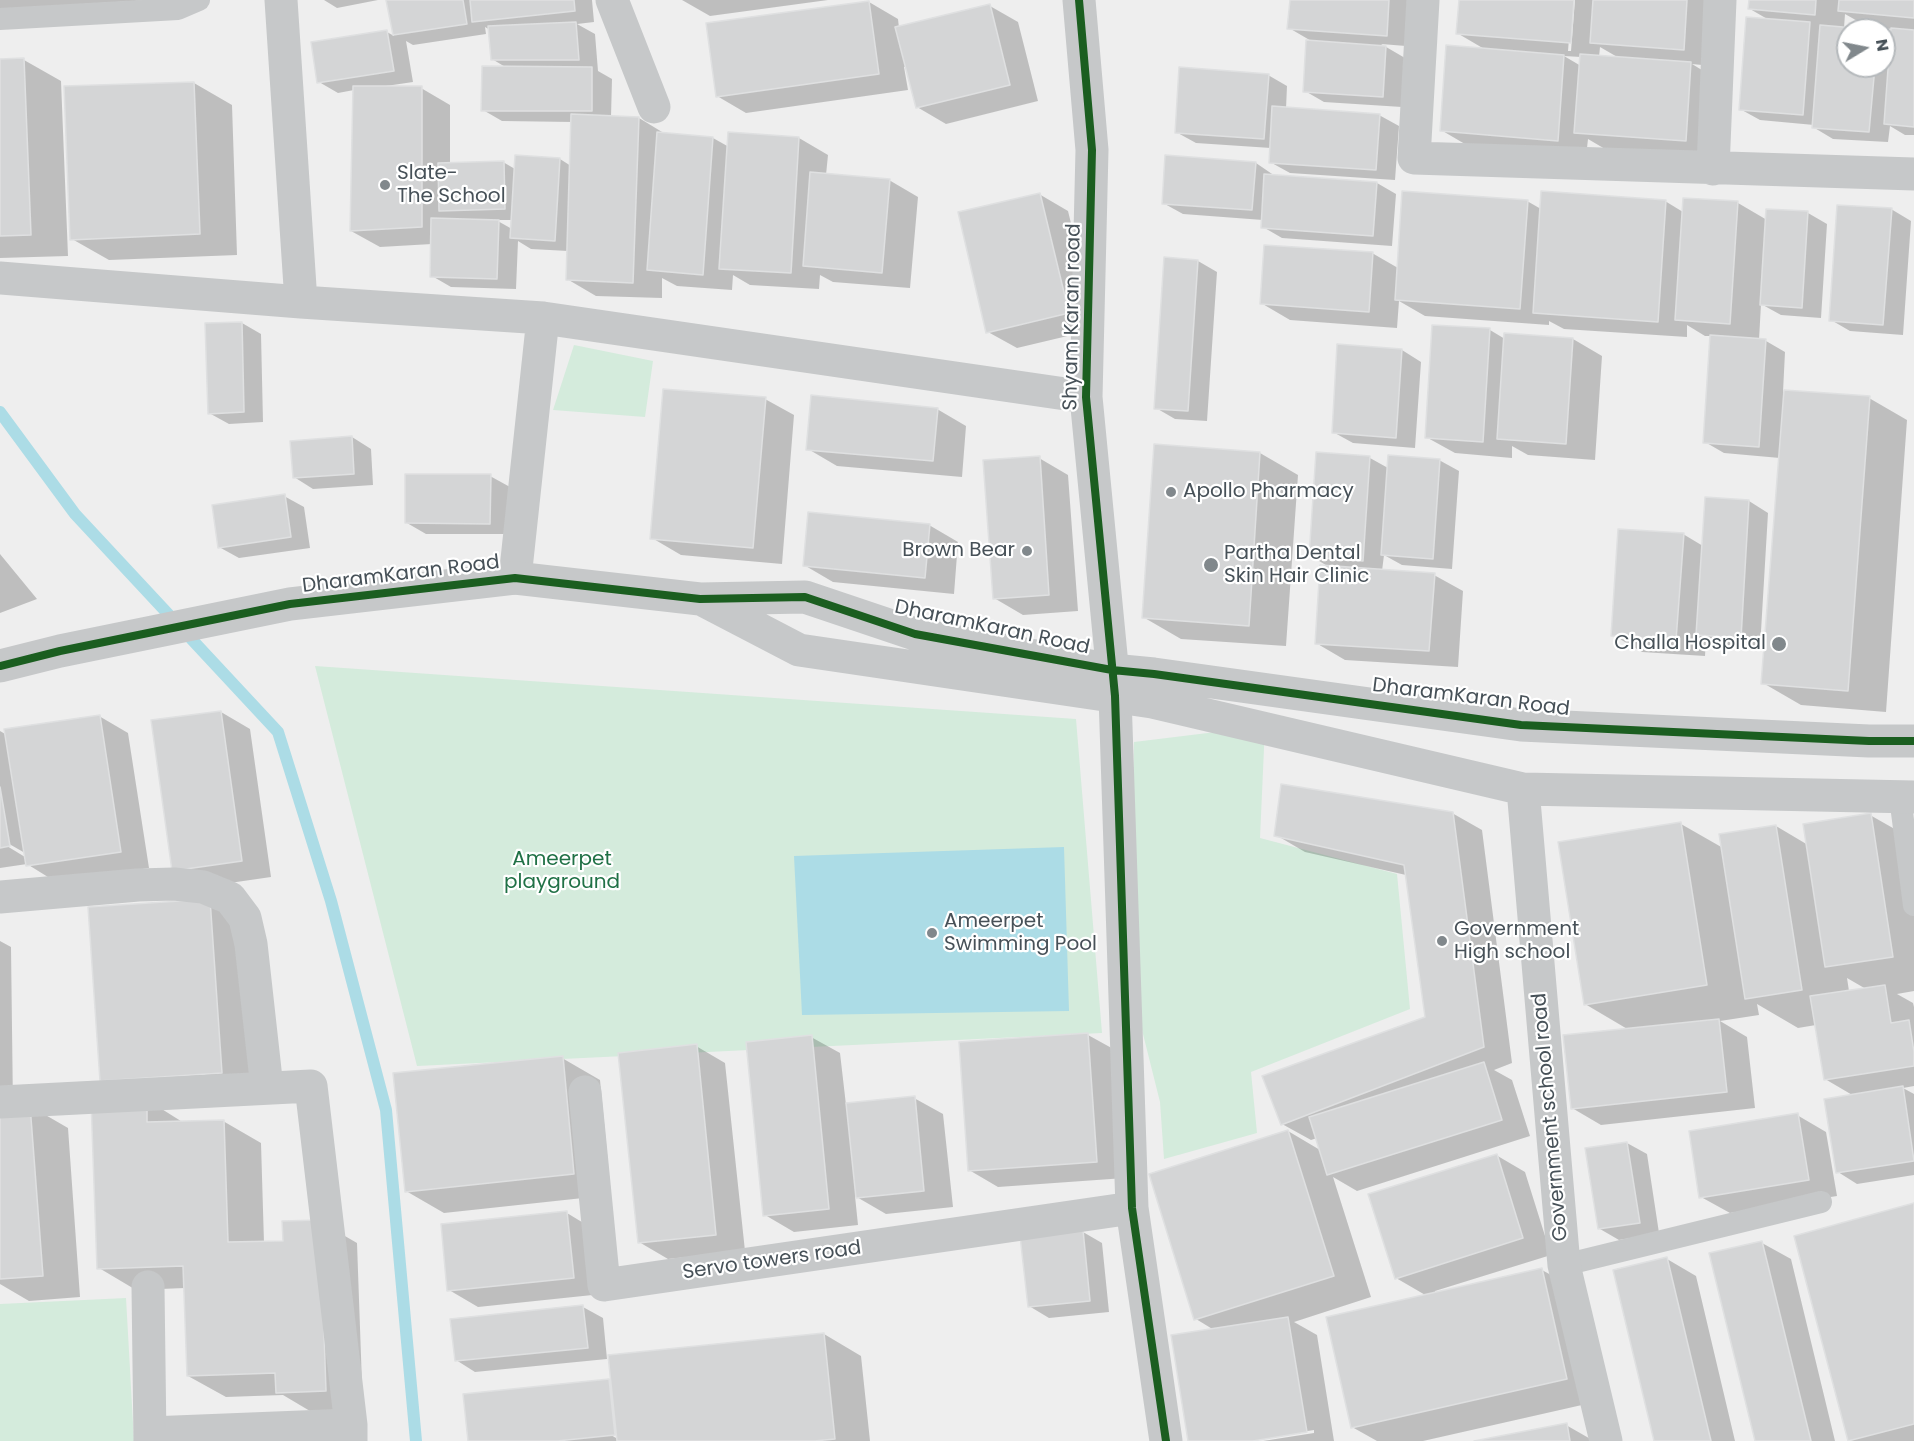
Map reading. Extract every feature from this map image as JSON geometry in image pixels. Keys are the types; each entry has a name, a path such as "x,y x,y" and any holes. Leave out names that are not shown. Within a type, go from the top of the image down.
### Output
{"street":[{"path":"281,0 301,302"},
{"path":"612,0 654,107"},
{"name":"Shyam Karan road","path":"1079,0 1092,150 1086,397 1114,683 1132,1208 1166,1441"},
{"path":"1423,0 1414,158 1914,174"},
{"path":"1713,169 1720,0"},
{"path":"0,278 301,302 543,318 1086,397"},
{"path":"514,578 543,318"},
{"name":"DharamKaran Road","path":"0,666 60,651 291,604 514,578 700,599 805,597 915,634 1114,683 1152,702 1523,789 1907,797"},
{"name":"DharamKaran Road","path":"700,599 799,650 1114,683 1154,674 1521,725 1869,741 1914,741"},
{"name":"Government school road","path":"1523,789 1564,1265 1606,1441"},
{"path":"0,897 174,884 203,887 230,898 245,918 251,944 267,1088"},
{"path":"0,1102 311,1086 351,1433 150,1437 147,1287"},
{"name":"Servo towers road","path":"585,1092 604,1285 1132,1208"}],"lane":[{"path":"0,19 178,9 199,0"},
{"path":"1907,797 1914,905"},
{"path":"1564,1265 1821,1203"}],"green space":[{"path":"574,345 653,361 645,417 553,410"},
{"name":"Ameerpet playground","path":"315,666 1076,719 1102,1033 417,1066"},
{"path":"1265,726 1260,838 1397,874 1410,1009 1251,1072 1257,1133 1164,1159 1160,1102 1137,1010 1132,847 1134,742"},
{"path":"126,1298 134,1441 0,1441 0,1304"}],"water":[{"name":"Ameerpet Swimming Pool","path":"1064,847 1069,1011 802,1015 794,856"}],"building":[{"path":"386,0 463,0 467,24 393,35"},
{"path":"470,0 574,0 575,11 472,22"},
{"path":"1290,0 1389,0 1387,36 1287,29"},
{"path":"1459,0 1574,0 1571,43 1456,34"},
{"path":"1593,0 1687,0 1684,50 1590,43"},
{"path":"1749,0 1816,0 1815,15 1748,9"},
{"path":"1839,0 1914,0 1914,18 1838,11"},
{"path":"869,1 879,74 716,97 706,23"},
{"path":"990,4 1010,85 916,108 895,27"},
{"path":"1746,17 1810,22 1803,115 1739,110"},
{"path":"576,22 579,60 491,60 488,26"},
{"path":"1820,25 1836,26 1836,78 1874,78 1869,132 1812,128"},
{"path":"1896,28 1914,30 1914,127 1884,124 1887,78 1896,78"},
{"path":"387,30 394,71 317,83 311,42"},
{"path":"1306,40 1386,46 1383,97 1303,92"},
{"path":"1446,45 1564,55 1558,141 1440,131"},
{"path":"1580,54 1691,62 1686,141 1574,133"},
{"path":"24,58 31,235 0,236 0,59"},
{"path":"482,66 592,67 592,111 481,111"},
{"path":"1179,67 1269,74 1264,139 1175,133"},
{"path":"194,82 200,234 70,240 64,86"},
{"path":"353,86 422,86 422,227 350,231"},
{"path":"1272,106 1380,114 1376,170 1269,163"},
{"path":"571,114 639,117 633,283 566,280"},
{"path":"657,132 713,137 703,275 647,270"},
{"path":"728,132 799,137 791,273 719,269"},
{"path":"515,155 560,158 555,241 510,238"},
{"path":"1165,155 1256,162 1252,210 1162,204"},
{"path":"504,161 505,209 439,211 438,163"},
{"path":"810,172 890,179 882,273 803,266"},
{"path":"1264,174 1377,182 1373,236 1261,228"},
{"path":"1402,191 1528,200 1520,309 1395,300"},
{"path":"1541,191 1666,200 1658,322 1533,313"},
{"path":"1040,193 1069,313 986,333 958,212"},
{"path":"1683,198 1738,201 1730,324 1675,320"},
{"path":"1837,205 1892,208 1883,325 1829,321"},
{"path":"1766,209 1808,211 1802,308 1760,305"},
{"path":"431,218 499,220 497,279 430,277"},
{"path":"1264,245 1373,252 1369,312 1260,304"},
{"path":"1164,257 1198,260 1188,411 1154,409"},
{"path":"242,322 244,412 208,414 205,323"},
{"path":"1432,325 1490,328 1483,442 1425,438"},
{"path":"1504,333 1573,338 1566,444 1497,439"},
{"path":"1710,335 1766,339 1759,447 1703,443"},
{"path":"1337,344 1402,349 1396,438 1332,433"},
{"path":"663,389 766,397 753,548 650,539"},
{"path":"1784,390 1870,396 1848,691 1761,684"},
{"path":"811,395 938,408 933,461 806,450"},
{"path":"352,436 354,474 293,478 290,441"},
{"path":"1154,444 1260,452 1249,626 1142,618"},
{"path":"1316,452 1370,456 1363,561 1309,557"},
{"path":"1388,455 1440,459 1433,559 1381,555"},
{"path":"1040,456 1049,595 993,599 983,460"},
{"path":"405,474 491,474 490,524 405,523"},
{"path":"285,494 291,537 218,548 212,505"},
{"path":"1705,497 1749,500 1741,638 1696,635"},
{"path":"808,512 930,524 925,578 803,566"},
{"path":"1618,529 1684,533 1676,640 1611,636"},
{"path":"1320,565 1435,573 1429,651 1315,644"},
{"path":"221,711 242,861 172,871 151,720"},
{"path":"100,715 121,852 26,866 4,729"},
{"name":"Government High school","path":"1281,784 1453,812 1484,1047 1281,1125 1262,1076 1425,1017 1404,865 1274,836"},
{"path":"0,787 10,846 0,848"},
{"path":"1871,813 1893,957 1825,967 1803,824"},
{"path":"1681,822 1707,985 1584,1005 1558,842"},
{"path":"1776,825 1802,990 1745,999 1719,834"},
{"path":"210,899 222,1073 100,1081 88,907"},
{"path":"1885,985 1891,1023 1909,1020 1914,1066 1824,1080 1810,996"},
{"path":"1719,1019 1727,1092 1571,1109 1563,1035"},
{"path":"1088,1033 1097,1162 968,1171 959,1042"},
{"path":"812,1035 829,1209 763,1216 746,1042"},
{"path":"697,1044 716,1235 638,1243 618,1053"},
{"path":"563,1056 574,1174 405,1192 393,1073"},
{"path":"1484,1062 1502,1120 1327,1175 1309,1117"},
{"path":"1903,1086 1914,1161 1836,1173 1824,1099"},
{"path":"915,1096 924,1191 856,1198 846,1103"},
{"path":"147,1098 147,1122 224,1120 228,1242 283,1241 282,1221 320,1220 326,1391 276,1393 275,1373 187,1376 183,1266 97,1269 91,1100"},
{"path":"30,1105 43,1276 0,1279 0,1107"},
{"path":"1798,1113 1809,1180 1699,1198 1689,1131"},
{"path":"1288,1130 1334,1276 1194,1320 1149,1174"},
{"path":"1627,1142 1640,1223 1598,1229 1585,1148"},
{"path":"1497,1154 1523,1238 1395,1279 1368,1194"},
{"path":"1914,1203 1914,1424 1848,1441 1794,1236"},
{"path":"567,1211 574,1278 447,1291 441,1224"},
{"path":"1083,1230 1090,1301 1028,1307 1020,1236"},
{"path":"1762,1241 1811,1441 1755,1441 1709,1253"},
{"path":"1667,1257 1711,1441 1654,1441 1613,1270"},
{"path":"1542,1268 1567,1379 1351,1428 1326,1317"},
{"path":"583,1305 588,1348 455,1361 450,1319"},
{"path":"1288,1317 1307,1432 1253,1441 1188,1441 1171,1335"},
{"path":"824,1333 835,1439 814,1441 617,1441 608,1355"},
{"path":"609,1379 615,1435 557,1441 468,1441 463,1394"},
{"path":"1567,1423 1570,1441 1474,1441"}],"waterway":[{"path":"0,412 75,514 278,732 331,901 386,1110 416,1441"}],"cycle path":[{"path":"1079,0 1092,150 1086,397 1115,696 1132,1208 1166,1441"},
{"path":"0,666 60,651 290,604 515,578 700,599 805,597 915,634 1112,670 1521,725 1869,741 1914,741"}],"place":[{"name":"Slate- The School","path":"385,185"},
{"name":"Apollo Pharmacy","path":"1171,492"},
{"name":"Brown Bear","path":"1027,551"},
{"name":"Partha Dental Skin Hair Clinic","path":"1211,565"},
{"name":"Challa Hospital","path":"1779,644"},
{"name":"Ameerpet Swimming Pool","path":"932,933"},
{"name":"Government High school","path":"1442,941"}]}
